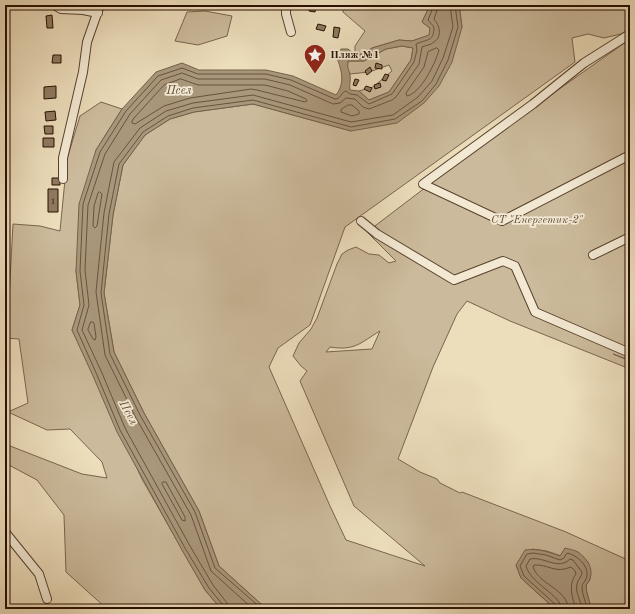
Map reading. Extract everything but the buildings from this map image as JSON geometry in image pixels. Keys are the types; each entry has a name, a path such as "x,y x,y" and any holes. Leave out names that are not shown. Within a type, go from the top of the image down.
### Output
{"street":[{"path":"54,5 62,9 99,9 87,42 63,158 63,180"},
{"path":"286,5 286,14 291,32"},
{"path":"630,34 584,63 533,104 423,184 502,221 630,155"},
{"path":"361,221 377,234 454,280 503,262 515,266 535,312 630,353"},
{"path":"593,255 630,237"},
{"path":"5,532 39,574 47,599"}],"green space":[{"path":"343,5 430,5 422,22 430,28 430,35 412,41 399,40 372,48 363,54 355,55 355,46 365,31 343,12"},
{"name":"СТ \"Енергетик-2\"","path":"459,5 630,5 630,29 621,34 604,38 588,34 572,38 575,62 345,227 310,325 278,348 269,367 346,540 425,566 354,506 300,381 307,371 293,356 299,343 311,329 317,318 342,254 356,247 369,254 379,255 389,263 396,261 367,232 497,133 630,39 630,360 613,354 630,361 630,369 510,321 467,301 457,314 433,367 398,459 420,472 437,479 440,483 460,493 462,492 566,532 630,561 630,609 591,609 586,588 586,585 590,580 588,562 577,552 561,556 547,551 532,549 516,565 521,578 555,609 271,609 261,604 219,566 199,511 144,413 114,352 104,293 113,215 123,165 145,135 170,119 194,112 253,104 351,131 462,27","holes":["380,331 372,349 326,352 330,347 352,347"]},
{"path":"205,11 232,16 227,36 198,45 175,41 187,12"},
{"path":"402,46 413,48 411,60 389,92 369,100 359,91 373,87 392,71 389,65 369,72 350,74 347,69 348,61 364,61 386,49"},
{"path":"101,102 122,109 96,150 76,271 80,305 72,330 142,479 205,590 221,609 107,609 66,572 64,515 37,480 7,464 5,444 82,474 107,478 102,462 70,429 47,430 8,412 28,403 19,339 5,338 5,299 9,299 13,224 40,226 60,231 67,159 80,116"}],"water":[{"name":"Псел","path":"430,5 459,5 462,27 452,62 439,86 424,103 397,123 351,131 253,104 194,112 170,119 145,135 123,165 113,215 104,293 114,352 144,413 199,511 219,566 261,604 271,609 221,609 205,590 117,432 72,330 80,305 76,271 79,204 96,150 122,109 156,72 182,63 199,70 266,70 293,76 336,95 342,80 341,70 336,55 341,49 348,49 355,55 363,54 372,48 399,40 412,41 429,35 430,28 422,22","holes":["402,46 413,48 411,60 389,92 369,100 359,91 350,90 348,61 364,61 386,49"]},
{"path":"565,548 578,552 586,559 590,567 591,576 586,585 591,609 555,609 521,578 516,565 525,550 539,550 560,556"}],"place":[{"name":"Пляж №1","path":"315,74"}]}
